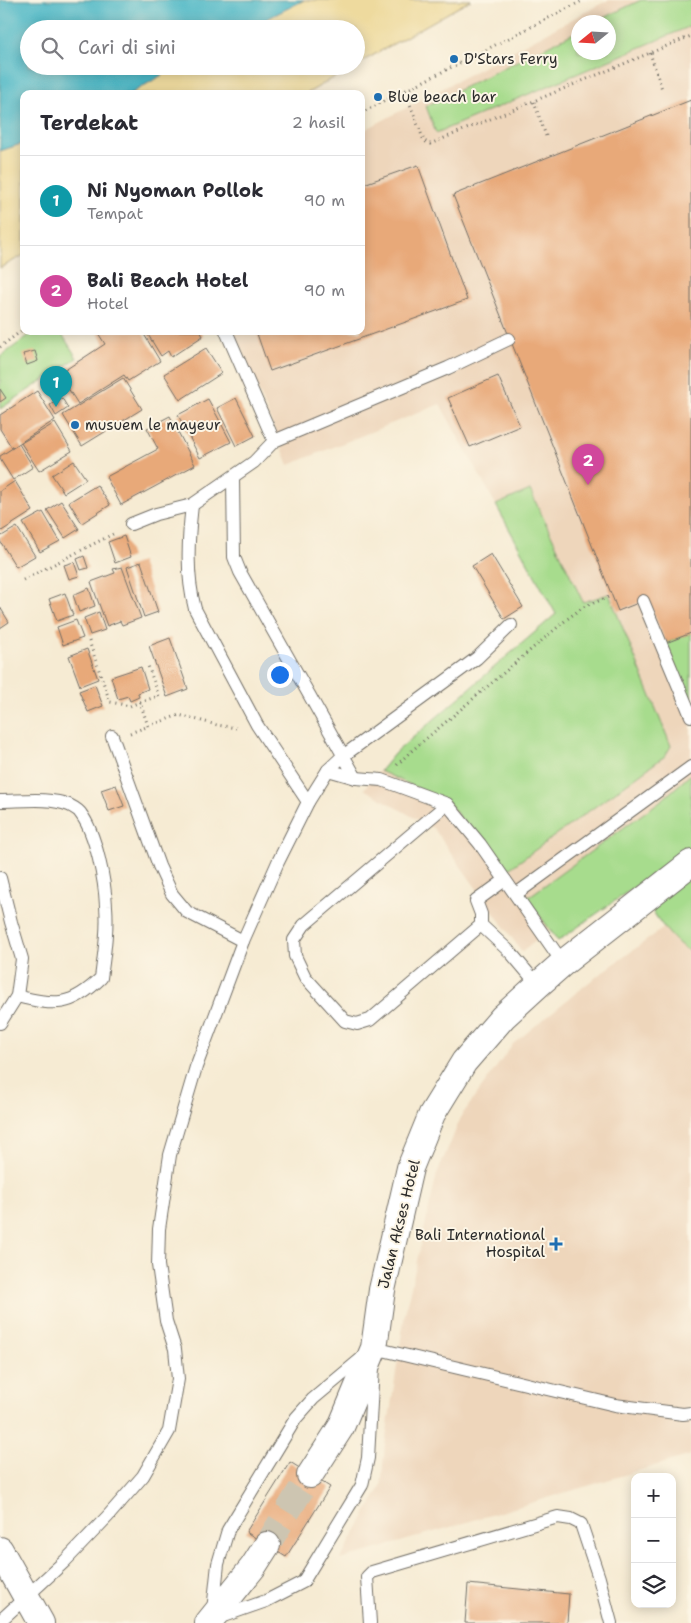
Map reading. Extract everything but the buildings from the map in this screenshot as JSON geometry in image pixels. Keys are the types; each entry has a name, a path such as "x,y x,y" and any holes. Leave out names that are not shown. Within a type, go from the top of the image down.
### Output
{"street":[{"name":"Jalan Akses Hotel","path":"310,1475 341,1427 374,1348 382,1290 410,1168 432,1114 464,1062 503,1017 538,985 691,862"},
{"path":"210,1622 254,1567 267,1545"},
{"path":"0,1550 41,1623"}],"lane":[{"path":"228,335 274,441"},
{"path":"131,524 156,514 192,505 254,462 274,441 448,368 510,339"},
{"path":"233,478 234,557 240,572 356,778"},
{"path":"192,505 188,540 191,595 195,609 257,725 308,802"},
{"path":"643,601 691,716"},
{"path":"0,1621 71,1555 144,1476 169,1431 178,1379 175,1349 166,1321 158,1265 159,1229 170,1155 196,1067 243,941 278,862 308,802 328,770 343,756 477,658 511,625"},
{"path":"112,738 159,866 172,894 188,912 243,941"},
{"path":"516,894 691,767"},
{"path":"328,770 356,778 382,780 447,804 480,844 563,964"},
{"path":"0,801 47,801 68,805 80,812 92,835 102,872 106,906 101,978 90,989 71,999 55,1004 17,996"},
{"path":"447,804 304,925 294,940 295,956 305,977 345,1021 358,1024 370,1020 481,925"},
{"path":"0,878 22,959 17,996 0,1023"},
{"path":"505,880 476,901 481,914 481,925 511,953 538,985"},
{"path":"374,1348 615,1405 683,1414 691,1413"},
{"path":"374,1348 368,1458 362,1485 303,1582 266,1601 210,1622 218,1564 228,1530 296,1418 313,1399 374,1348"},
{"path":"370,1623 367,1578 372,1572 558,1517 571,1519 581,1524 600,1578 611,1623"}],"path":[{"path":"365,112 584,0"},
{"path":"405,91 424,140 430,144 691,36"},
{"path":"650,53 662,89"},
{"path":"534,102 546,136"},
{"path":"0,347 20,332"},
{"path":"23,580 131,524"},
{"path":"382,780 408,754 566,620 583,607 608,597"},
{"path":"89,641 110,702 130,706 159,696 147,663"},
{"path":"140,702 148,726"},
{"path":"112,738 179,715 234,728 257,725"}],"shaded area":[{"path":"608,0 691,0 691,815 522,952 434,829 364,789 395,753 556,613 440,404 289,465 236,335 365,335 365,130 571,20 571,60 616,60 616,15 580,15"},
{"name":"Bali International Hospital","path":"691,908 691,1455 340,1560 381,1487 385,1445 405,1313 437,1174 462,1115 513,1044 588,983"}],"green space":[{"path":"641,0 691,0 691,26 616,57 616,15 610,15"},
{"path":"571,34 571,60 610,60 436,133 426,106"},
{"path":"30,335 63,335 77,358 0,409 0,357"},
{"path":"530,490 583,602 609,594 671,746 665,756 502,874 448,802 380,771 395,753 556,614 496,505"},
{"path":"691,633 691,711 666,643"},
{"path":"691,774 691,847 558,941 527,898 663,799"},
{"path":"691,874 691,952 667,931 649,904"}],"sand":[{"path":"304,0 471,0 365,60 365,20 265,20"},
{"path":"162,75 339,75 313,90 137,90"},
{"path":"20,144 20,257 0,268 0,151"}],"water":[{"path":"0,0 304,0 265,20 20,20 20,75 162,75 137,90 20,90 20,144 0,151"}],"tunnel":[{"path":"267,1545 310,1475"}],"place":[{"name":"D'Stars Ferry","path":"454,59"},
{"name":"Blue beach bar","path":"378,97"},
{"name":"Ni Nyoman Pollok","path":"56,407"},
{"name":"musuem le mayeur","path":"75,425"},
{"name":"Bali Beach Hotel","path":"588,485"},
{"name":"Bali International Hospital","path":"556,1244"}]}
